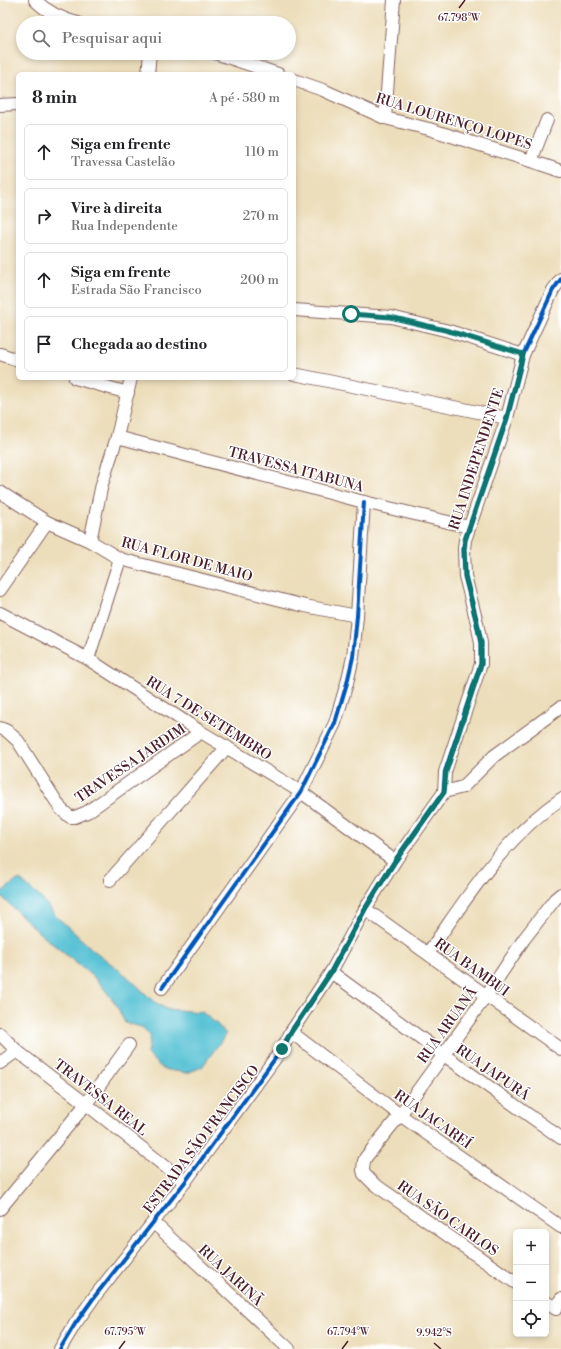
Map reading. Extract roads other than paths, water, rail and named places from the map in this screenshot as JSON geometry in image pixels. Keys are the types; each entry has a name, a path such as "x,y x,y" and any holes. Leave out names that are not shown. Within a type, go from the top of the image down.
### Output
{"street":[{"path":"35,0 45,10 57,16"},
{"path":"385,118 394,0"},
{"path":"148,72 149,60"},
{"path":"235,60 272,72"},
{"name":"RUA LOURENÇO LOPES","path":"296,81 323,90 385,118 430,129 561,171"},
{"path":"0,105 16,104"},
{"path":"531,161 547,120"},
{"name":"RUA INDEPENDENTE","path":"446,772 481,664 480,636 465,576 464,549 469,527 507,418 523,354 553,290 561,278"},
{"path":"296,310 390,317 449,331 523,354"},
{"path":"0,354 16,359"},
{"path":"296,374 507,418"},
{"path":"82,380 128,393"},
{"path":"90,541 102,484 131,380"},
{"name":"TRAVESSA ITABUNA","path":"116,437 364,502 469,527"},
{"name":"RUA FLOR DE MAIO","path":"0,492 47,522 90,541 120,559 305,606 357,616"},
{"path":"162,988 302,792 335,723 350,670 357,616 364,502"},
{"path":"0,590 47,522"},
{"path":"88,659 120,559"},
{"name":"RUA 7 DE SETEMBRO","path":"0,613 88,659 201,732 302,792 395,861"},
{"path":"444,792 463,787 494,756 561,707"},
{"name":"TRAVESSA JARDIM","path":"0,728 7,731 18,741 61,809 70,817 75,817 87,812 201,732"},
{"path":"110,880 227,747"},
{"name":"ESTRADA SÃO FRANCISCO","path":"60,1349 75,1324 95,1296 184,1182 282,1049 291,1032 331,972 365,909 395,861 444,792 446,772"},
{"path":"428,953 488,869 534,821 561,799"},
{"name":"RUA ARUANÃ","path":"364,1174 363,1166 366,1157 400,1115 444,1055 524,939 555,899 561,894"},
{"name":"RUA BAMBUI","path":"365,909 561,1049"},
{"name":"RUA JAPURÁ","path":"331,972 561,1138"},
{"name":"RUA JACAREÍ","path":"291,1032 400,1115 561,1227"},
{"name":"TRAVESSA REAL","path":"0,1034 17,1051 184,1182"},
{"path":"0,1209 86,1104 129,1046"},
{"path":"0,1063 17,1051"},
{"name":"RUA SÃO CARLOS","path":"364,1174 374,1184 513,1281"},
{"name":"RUA JARINÃ","path":"153,1222 289,1349"}],"water":[{"path":"19,879 43,900 55,915 92,949 128,977 152,1000 166,1009 202,1012 218,1025 226,1034 202,1067 187,1073 163,1069 147,1054 150,1035 142,1027 125,1023 116,1004 97,980 38,932 0,895 0,893"}]}
